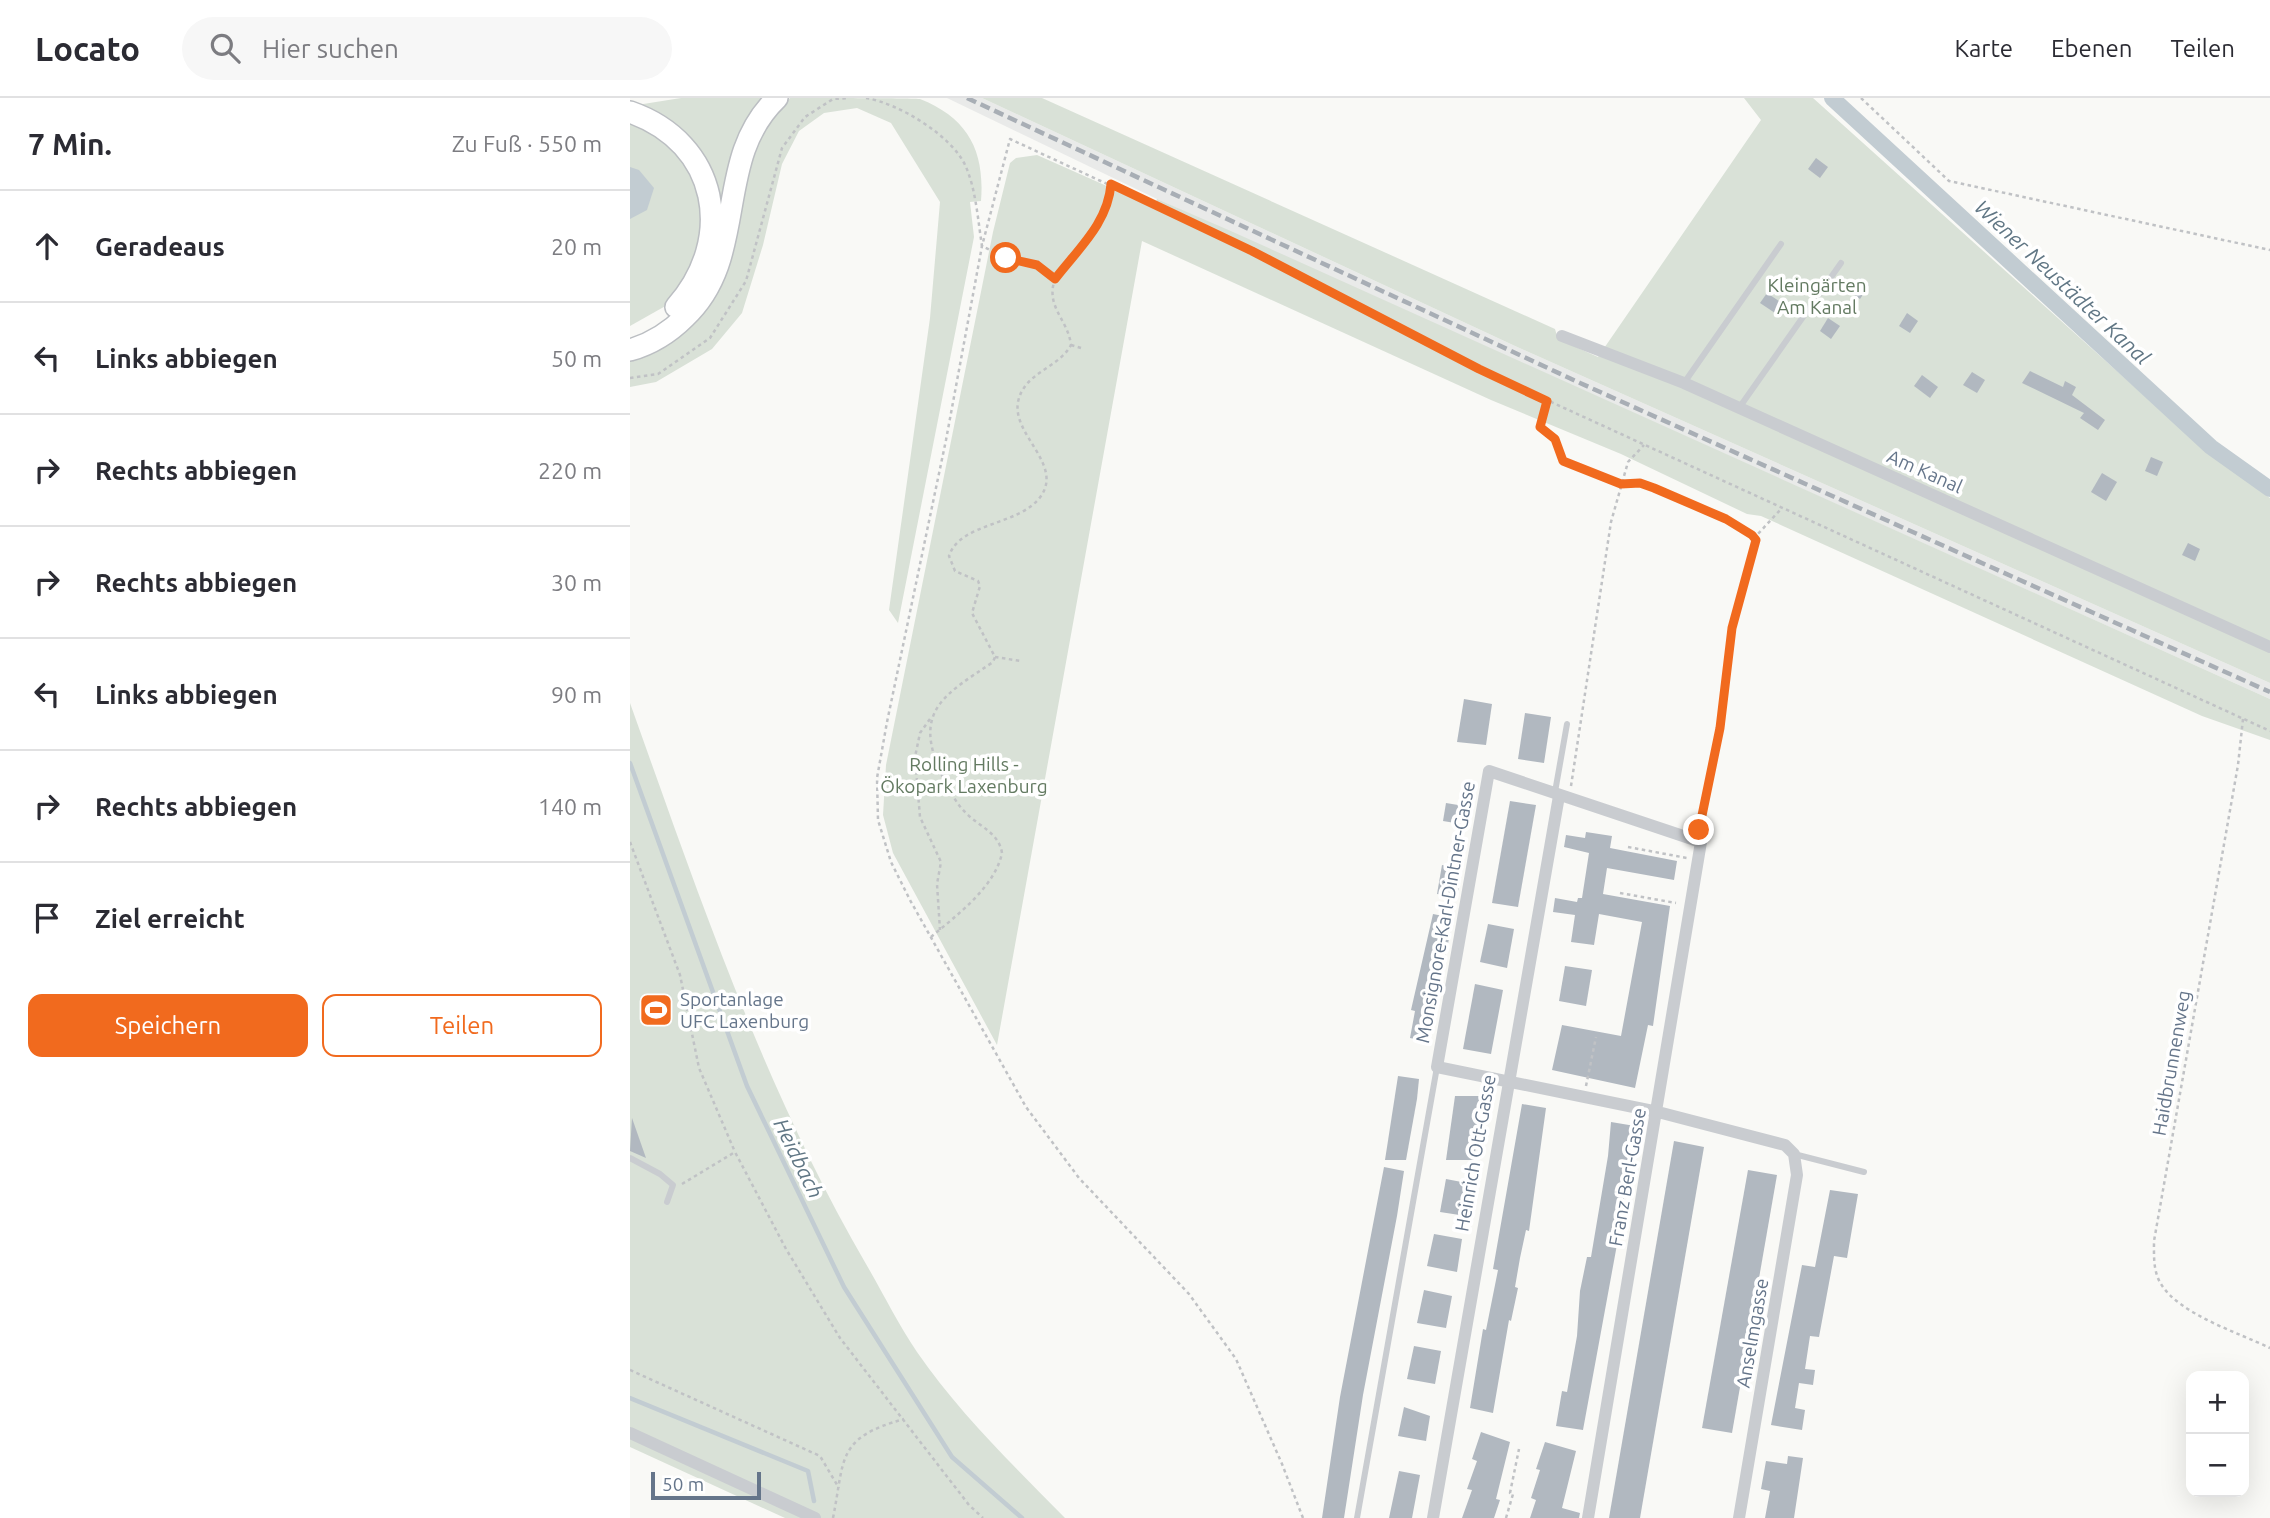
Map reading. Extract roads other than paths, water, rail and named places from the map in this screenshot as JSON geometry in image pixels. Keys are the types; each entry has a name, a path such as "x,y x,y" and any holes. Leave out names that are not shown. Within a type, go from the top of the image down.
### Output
{"highway":[{"path":"630,349 668,332 695,308 708,290 725,250 739,161 757,122 777,98"},
{"path":"630,112 663,127 693,158 711,201 713,229 707,258 688,294 660,321 630,335"}],"street":[{"name":"Am Kanal","path":"1562,336 1684,383 2270,647"},
{"name":"Monsignore-Karl-Dintner-Gasse","path":"1561,797 1489,771 1437,1067 1658,1112 1784,1145 1794,1154"},
{"name":"Franz Berl-Gasse","path":"1561,797 1701,842 1658,1112 1588,1518"},
{"name":"Heinrich Ott-Gasse","path":"1433,1518 1507,1081 1561,797"},
{"name":"Anselmgasse","path":"1739,1518 1796,1188 1794,1154"},
{"path":"630,1433 815,1518"}],"lane":[{"path":"1684,383 1781,244"},
{"path":"1739,408 1841,263"},
{"path":"1561,797 1567,723"},
{"path":"1357,1518 1437,1067"},
{"path":"1794,1154 1864,1172"},
{"path":"630,1158 660,1174 673,1185 667,1202"}],"waterway":[{"name":"Wiener Neustädter Kanal","path":"1832,98 2211,447 2270,489"},
{"name":"Heidbach","path":"630,763 747,1086 844,1287 952,1457 1022,1518"},
{"path":"630,1398 808,1471 814,1501"}],"railway":[{"path":"967,98 1580,383 2270,692"}],"place":[{"name":"Sportanlage UFC Laxenburg","path":"656,1010"}],"park label":[{"name":"Kleingärten Am Kanal","path":"1817,296"},
{"name":"Rolling Hills - Ökopark Laxenburg","path":"964,775"}]}
